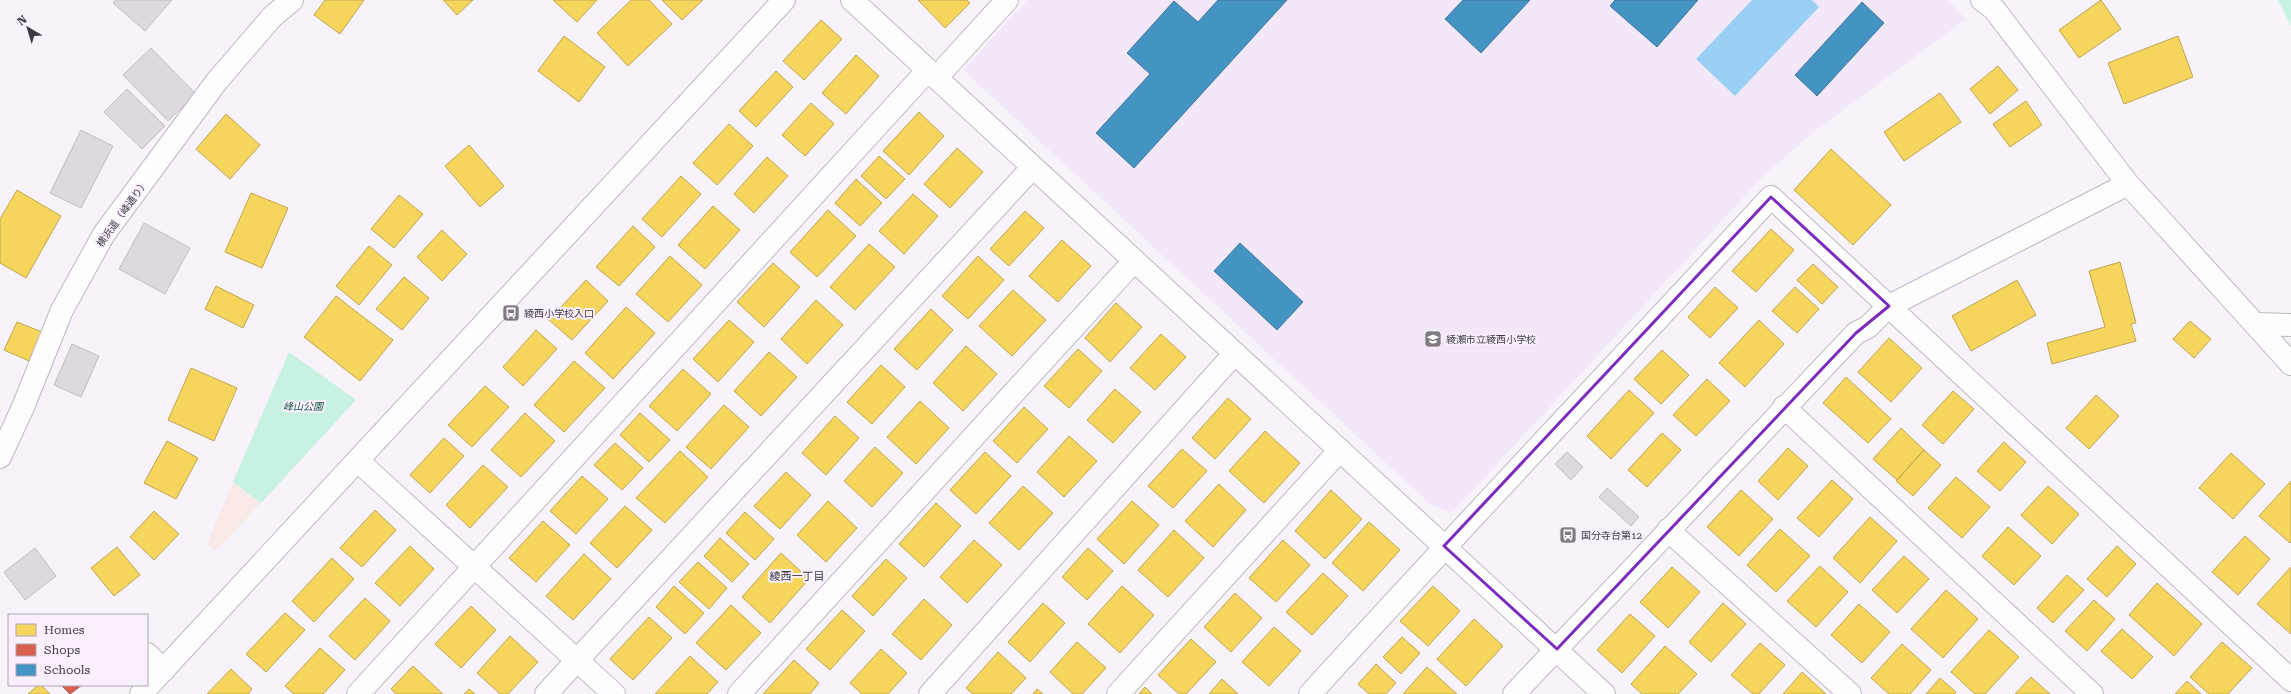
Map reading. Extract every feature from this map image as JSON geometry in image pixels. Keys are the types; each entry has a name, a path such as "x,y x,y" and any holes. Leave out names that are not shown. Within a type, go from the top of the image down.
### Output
{"street":[{"name":"横浜道（峰通り）","path":"0,457 23,407 62,310 104,234 216,81 272,17 292,0"},
{"path":"141,694 784,0"},
{"path":"852,0 1604,694"},
{"path":"358,694 932,74 1007,0"},
{"path":"1982,0 1994,9 2128,184 2257,324 2291,364"},
{"path":"546,694 1033,167"},
{"path":"1514,694 1784,407 1856,333 1868,326 1889,306 2128,184"},
{"path":"1310,694 1444,546 1495,495 1771,198 2291,680"},
{"path":"739,694 1134,260"},
{"path":"2257,324 2291,325"},
{"path":"930,694 1235,353"},
{"path":"1784,407 2092,694"},
{"path":"1118,694 1340,450"},
{"path":"358,461 614,694"},
{"path":"1668,530 1850,694"},
{"path":"148,655 164,670"}],"highlighted area":[{"path":"1771,197 1889,306 1856,333 1557,649 1444,546"}],"shaded area":[{"name":"綾瀬市立綾西小学校","path":"1027,0 1948,0 1966,19 1816,130 1766,173 1452,513 1430,504 963,70"},
{"path":"233,482 261,503 215,551 207,544"}],"green space":[{"path":"2278,0 2291,0 2291,26"},
{"name":"峰山公園","path":"289,352 356,400 261,503 233,482"}],"water":[{"path":"1752,0 1812,0 1819,7 1735,96 1696,59"}],"building: Homes":[{"path":"325,0 364,0 340,34 314,15"},
{"path":"443,0 473,0 457,15"},
{"path":"553,0 597,0 577,22"},
{"path":"631,0 649,0 672,24 628,66 597,33"},
{"path":"662,0 703,0 682,20"},
{"path":"918,0 967,0 970,3 945,28"},
{"path":"2101,0 2121,29 2079,58 2059,30"},
{"path":"821,20 842,39 804,80 783,61"},
{"path":"564,36 605,67 579,102 538,71"},
{"path":"2178,36 2193,77 2124,104 2108,63"},
{"path":"856,55 879,76 846,114 822,93"},
{"path":"1998,66 2018,90 1990,114 1970,89"},
{"path":"776,71 793,87 756,127 739,111"},
{"path":"1940,93 1961,122 1904,161 1884,132"},
{"path":"2026,101 2042,125 2010,147 1993,124"},
{"path":"811,103 834,124 805,156 782,135"},
{"path":"919,112 944,136 909,175 883,151"},
{"path":"226,114 260,145 230,179 196,149"},
{"path":"729,124 753,146 717,185 693,163"},
{"path":"469,145 504,186 480,207 445,166"},
{"path":"957,148 983,172 950,208 924,184"},
{"path":"1831,149 1891,205 1853,245 1794,190"},
{"path":"879,156 905,179 886,199 861,176"},
{"path":"767,157 788,176 754,213 734,194"},
{"path":"681,176 701,194 662,237 642,219"},
{"path":"856,179 882,203 860,226 835,203"},
{"path":"17,190 61,216 26,278 0,263 0,219"},
{"path":"251,193 288,208 262,268 225,252"},
{"path":"913,194 938,216 904,254 879,231"},
{"path":"399,195 423,214 394,248 371,229"},
{"path":"713,206 740,230 705,269 678,245"},
{"path":"828,210 856,236 817,277 790,252"},
{"path":"1025,211 1044,228 1009,266 990,249"},
{"path":"633,226 655,247 619,286 596,267"},
{"path":"1771,229 1794,250 1756,292 1732,271"},
{"path":"442,230 467,254 442,281 417,257"},
{"path":"1062,240 1091,266 1058,302 1029,276"},
{"path":"869,244 895,267 855,310 830,287"},
{"path":"369,246 392,265 359,305 336,286"},
{"path":"670,256 702,285 668,322 636,294"},
{"path":"978,256 1004,280 968,319 942,296"},
{"path":"2120,262 2136,323 2131,324 2136,341 2052,364 2047,343 2105,327 2089,271"},
{"path":"773,263 800,287 764,327 737,302"},
{"path":"1813,264 1838,287 1822,304 1797,280"},
{"path":"404,277 429,298 402,330 376,309"},
{"path":"586,280 608,301 572,340 549,320"},
{"path":"2017,280 2036,315 1971,351 1952,316"},
{"path":"216,286 254,305 243,328 205,309"},
{"path":"1715,287 1738,308 1710,338 1688,317"},
{"path":"1795,287 1819,309 1797,333 1772,311"},
{"path":"1013,290 1046,320 1012,356 979,326"},
{"path":"336,296 393,340 360,381 304,337"},
{"path":"816,300 843,325 807,364 781,339"},
{"path":"1116,303 1142,327 1110,362 1085,338"},
{"path":"626,307 655,333 613,379 585,353"},
{"path":"931,309 953,330 917,370 894,349"},
{"path":"729,320 754,342 718,382 693,359"},
{"path":"1759,320 1784,344 1745,387 1719,363"},
{"path":"2190,321 2211,339 2194,358 2173,339"},
{"path":"17,322 42,332 29,361 4,350"},
{"path":"536,330 557,349 523,386 503,367"},
{"path":"1161,334 1186,357 1155,390 1130,368"},
{"path":"1889,338 1922,368 1891,402 1858,372"},
{"path":"966,346 997,374 963,411 933,383"},
{"path":"1078,349 1102,371 1069,408 1044,386"},
{"path":"1662,350 1689,375 1661,404 1634,379"},
{"path":"769,352 797,377 761,416 734,391"},
{"path":"574,361 605,388 564,432 534,405"},
{"path":"881,365 905,387 872,424 847,402"},
{"path":"191,368 237,388 214,441 168,420"},
{"path":"683,369 711,394 677,431 649,406"},
{"path":"1846,377 1891,419 1868,443 1823,403"},
{"path":"1707,379 1730,401 1696,436 1673,415"},
{"path":"485,386 509,407 472,447 448,425"},
{"path":"1115,389 1141,412 1113,443 1087,420"},
{"path":"1629,390 1654,413 1611,459 1587,436"},
{"path":"1953,391 1974,409 1943,444 1922,425"},
{"path":"2096,395 2119,416 2089,449 2066,428"},
{"path":"1228,398 1251,419 1215,459 1192,438"},
{"path":"920,401 949,428 916,464 887,437"},
{"path":"724,405 749,427 711,469 686,447"},
{"path":"1024,407 1048,429 1017,463 993,441"},
{"path":"525,413 555,441 521,477 491,450"},
{"path":"640,413 670,440 649,462 620,435"},
{"path":"835,416 859,438 826,475 802,453"},
{"path":"1901,428 1924,450 1897,480 1873,459"},
{"path":"1265,431 1300,463 1264,503 1229,471"},
{"path":"1662,433 1681,450 1647,487 1628,470"},
{"path":"1069,436 1097,461 1064,497 1037,472"},
{"path":"444,438 464,456 430,493 410,475"},
{"path":"167,441 198,458 176,499 144,483"},
{"path":"2004,442 2026,462 2000,491 1977,471"},
{"path":"615,443 643,468 622,490 594,465"},
{"path":"875,447 903,473 872,507 844,481"},
{"path":"1788,448 1808,466 1778,500 1758,481"},
{"path":"1182,449 1207,471 1173,508 1148,486"},
{"path":"1924,450 1941,465 1913,496 1896,481"},
{"path":"680,451 708,477 665,523 636,498"},
{"path":"985,452 1011,476 976,514 950,490"},
{"path":"2231,453 2265,484 2233,519 2199,488"},
{"path":"483,465 508,487 470,528 446,505"},
{"path":"786,472 811,495 780,529 754,506"},
{"path":"582,476 608,499 576,534 550,511"},
{"path":"1956,477 1990,507 1962,538 1928,508"},
{"path":"1832,480 1853,499 1819,537 1797,518"},
{"path":"2291,481 2291,542 2290,543 2259,516"},
{"path":"1219,484 1246,510 1213,547 1185,521"},
{"path":"1023,486 1053,513 1019,550 989,523"},
{"path":"2048,486 2079,514 2052,544 2021,515"},
{"path":"1331,490 1362,519 1325,559 1295,531"},
{"path":"1741,490 1773,519 1739,556 1707,527"},
{"path":"828,501 857,528 826,562 797,535"},
{"path":"1132,501 1159,525 1124,564 1097,539"},
{"path":"936,503 961,526 924,567 899,544"},
{"path":"625,506 652,530 617,568 590,543"},
{"path":"375,510 396,530 362,567 340,548"},
{"path":"154,511 179,534 154,560 130,537"},
{"path":"745,512 774,539 755,560 726,533"},
{"path":"1870,517 1897,541 1860,583 1833,558"},
{"path":"543,521 570,545 536,582 509,558"},
{"path":"1369,522 1400,550 1363,591 1332,563"},
{"path":"2008,527 2041,556 2014,585 1982,556"},
{"path":"1780,529 1810,556 1776,592 1747,565"},
{"path":"1174,530 1204,558 1168,597 1138,570"},
{"path":"2245,536 2270,559 2238,595 2212,572"},
{"path":"720,538 749,564 732,582 704,556"},
{"path":"974,540 1002,565 967,603 940,577"},
{"path":"1283,540 1310,565 1276,602 1249,578"},
{"path":"410,546 434,569 400,606 375,583"},
{"path":"2117,546 2136,564 2107,597 2087,579"},
{"path":"117,547 140,575 114,596 91,568"},
{"path":"1088,548 1113,571 1087,600 1062,577"},
{"path":"781,553 809,579 770,623 742,597"},
{"path":"584,554 611,579 573,620 546,596"},
{"path":"1904,556 1929,579 1897,613 1872,590"},
{"path":"332,558 354,579 314,622 292,601"},
{"path":"886,559 907,578 873,616 852,596"},
{"path":"698,562 727,588 709,609 679,582"},
{"path":"1820,566 1848,592 1816,627 1787,601"},
{"path":"1672,567 1700,592 1668,628 1640,602"},
{"path":"2291,567 2291,634 2257,604"},
{"path":"1323,573 1348,596 1312,635 1286,612"},
{"path":"2067,575 2084,590 2053,623 2037,608"},
{"path":"2157,583 2202,624 2174,656 2129,615"},
{"path":"674,586 704,613 685,634 656,607"},
{"path":"1122,586 1154,615 1120,653 1088,624"},
{"path":"1433,586 1460,611 1428,646 1400,621"},
{"path":"1946,590 1978,619 1943,658 1911,629"},
{"path":"1235,593 1262,618 1231,652 1204,627"},
{"path":"365,598 390,621 355,660 329,636"},
{"path":"924,599 952,625 921,660 892,634"},
{"path":"2094,600 2115,619 2087,651 2065,631"},
{"path":"1043,603 1065,623 1030,662 1008,642"},
{"path":"1723,603 1746,624 1711,662 1689,642"},
{"path":"1859,604 1890,632 1862,663 1831,635"},
{"path":"731,605 761,633 726,670 696,643"},
{"path":"471,606 496,630 461,668 435,644"},
{"path":"842,610 865,631 830,670 806,649"},
{"path":"285,613 305,630 266,672 246,654"},
{"path":"1630,614 1655,636 1622,673 1597,650"},
{"path":"649,617 672,638 633,680 610,659"},
{"path":"1474,619 1503,646 1466,686 1437,659"},
{"path":"1274,627 1301,651 1269,686 1242,662"},
{"path":"2122,629 2153,657 2132,679 2101,651"},
{"path":"1989,630 2019,657 1985,694 1975,694 1951,672"},
{"path":"510,636 538,662 508,694 500,694 477,673"},
{"path":"1402,637 1420,653 1401,674 1383,657"},
{"path":"1191,639 1216,662 1186,694 1179,694 1158,675"},
{"path":"1077,642 1106,668 1082,694 1073,694 1050,672"},
{"path":"2222,642 2252,668 2228,694 2209,694 2190,677"},
{"path":"1760,643 1785,665 1759,694 1753,694 1731,675"},
{"path":"1902,644 1931,670 1910,694 1889,694 1871,678"},
{"path":"1665,646 1697,674 1678,694 1642,694 1631,684"},
{"path":"320,648 345,670 323,694 294,694 285,686"},
{"path":"881,649 907,673 888,694 862,694 850,683"},
{"path":"998,652 1026,678 1011,694 973,694 966,688"},
{"path":"690,656 718,682 707,694 655,694"},
{"path":"794,660 819,683 810,694 763,694"},
{"path":"1376,664 1396,683 1386,694 1369,694 1358,684"},
{"path":"413,666 443,694 396,694 391,689"},
{"path":"1427,667 1457,694 1403,694"},
{"path":"231,669 252,689 248,694 207,694"},
{"path":"1802,672 1826,694 1783,694"},
{"path":"2031,677 2050,694 2015,694"},
{"path":"1940,678 1956,692 1954,694 1926,694"},
{"path":"1222,679 1238,694 1209,694"},
{"path":"2187,681 2201,694 2175,694"},
{"path":"37,686 42,686 50,694 28,694"},
{"path":"1145,687 1152,694 1139,694"},
{"path":"469,689 475,694 464,694"},
{"path":"1037,689 1043,694 1033,694"}],"building: Shops":[{"path":"62,686 81,686 70,694"}],"building: Schools":[{"path":"1218,0 1287,0 1134,168 1096,133 1150,74 1127,53 1174,1 1198,22"},
{"path":"1463,0 1530,0 1481,53 1445,19"},
{"path":"1615,0 1698,0 1657,47 1610,6"},
{"path":"1862,2 1884,23 1817,96 1795,75"},
{"path":"1240,243 1303,302 1277,330 1214,271"}],"building: Other":[{"path":"115,0 172,0 145,31 113,3"},
{"path":"151,48 196,94 168,121 123,75"},
{"path":"127,89 165,126 142,149 104,112"},
{"path":"81,130 113,146 81,208 50,193"},
{"path":"144,223 190,248 165,294 119,269"},
{"path":"72,344 99,356 81,397 54,385"},
{"path":"1567,452 1583,467 1571,480 1555,464"},
{"path":"1607,488 1639,517 1631,526 1599,497"},
{"path":"35,548 56,576 25,600 4,572"}],"place":[{"name":"綾西小学校入口","path":"511,313"},
{"name":"綾瀬市立綾西小学校","path":"1433,339"},
{"name":"国分寺台第12","path":"1568,535"}],"district":[{"name":"綾西一丁目","path":"797,576"}]}
